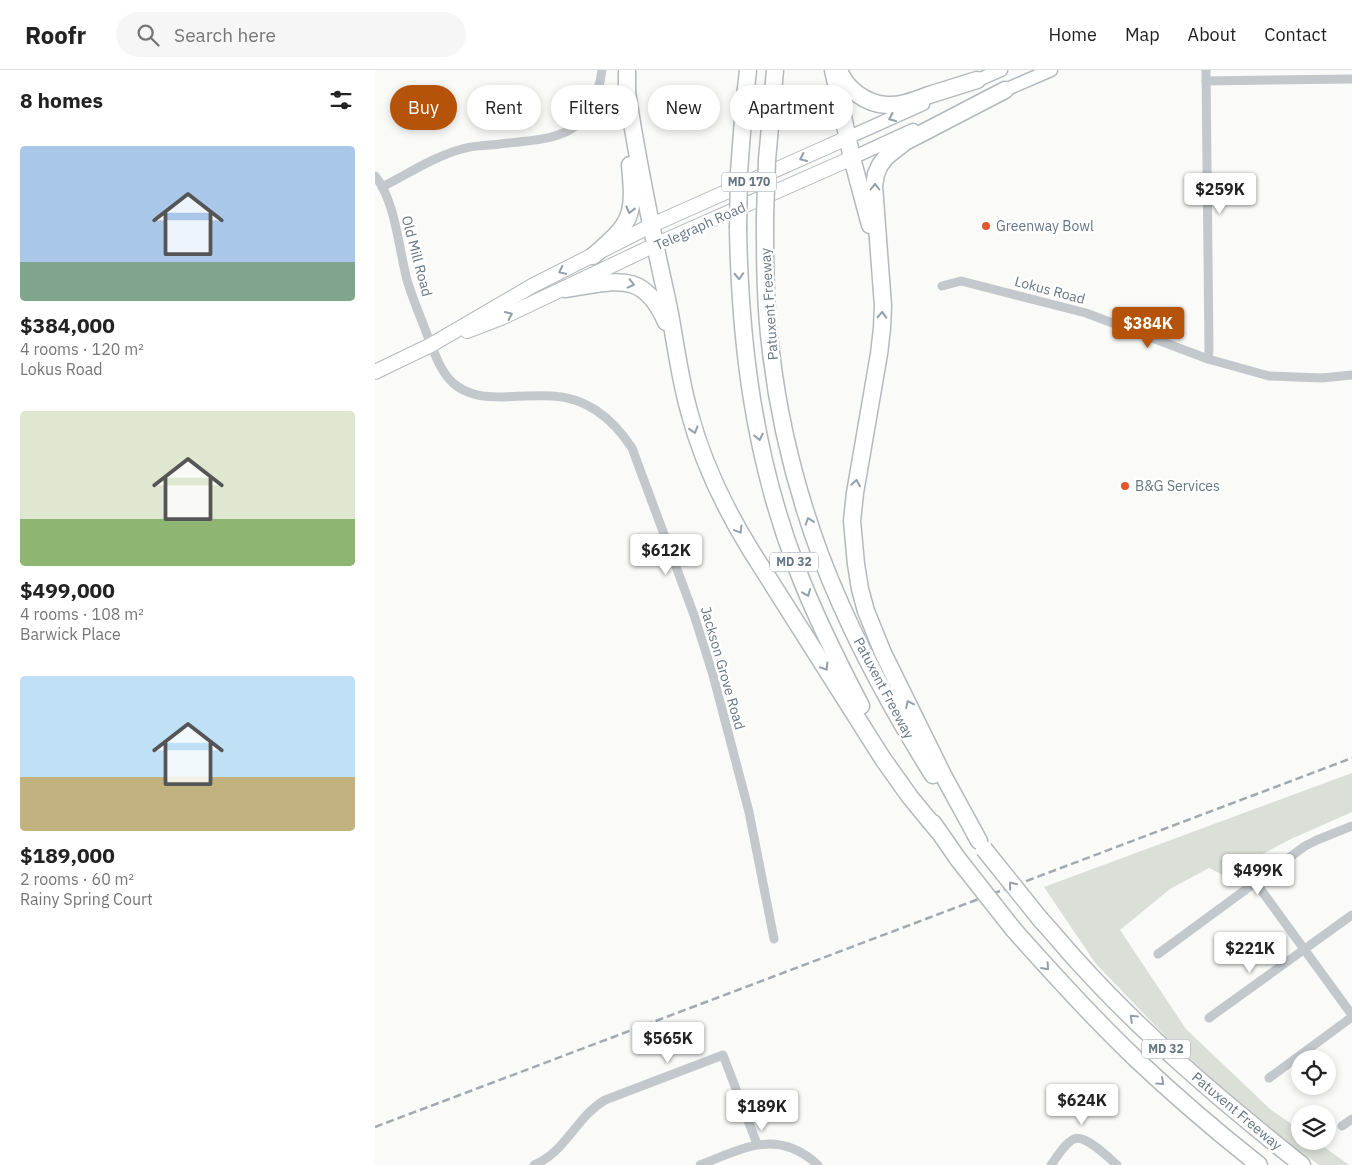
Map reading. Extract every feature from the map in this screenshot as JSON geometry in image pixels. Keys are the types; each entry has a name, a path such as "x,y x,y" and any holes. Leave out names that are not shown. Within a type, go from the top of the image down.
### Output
{"highway":[{"path":"627,70 627,85"},
{"name":"Patuxent Freeway","path":"747,70 739,172 738,228 738,272 745,357 763,458 781,523 809,599 861,706 889,755 938,831 1014,930 1058,980 1134,1058 1184,1103 1259,1165"},
{"name":"Patuxent Freeway","path":"775,70 767,160 765,216 765,268 771,351 789,452 820,554 841,605 884,693 936,779 981,845 1041,920 1080,964 1154,1038 1202,1082 1302,1165"},
{"path":"833,70 851,158 873,234 880,271"},
{"path":"839,70 846,83 861,97 885,105 910,101 977,80"},
{"path":"981,845 943,775 877,638 866,611 856,564 852,521 855,493 879,354 883,306 874,186 876,174 886,157 905,142 1005,90"},
{"path":"593,256 615,237 623,227 632,207 633,193 629,162 628,130"},
{"path":"633,130 689,410 715,487 735,524 883,759 910,797 938,831"},
{"path":"565,288 613,281 630,283 640,287 657,304 675,345"}],"main road":[{"name":"Telegraph Road","path":"375,372 431,344 532,286 652,225 1001,70"},
{"name":"Telegraph Road","path":"431,344 501,318 655,246 1051,70"}],"street":[{"path":"383,187 448,153 464,148 547,139 567,132 582,121 592,107 596,98 602,70"},
{"path":"1206,70 1208,359"},
{"path":"1206,81 1352,79"},
{"name":"Old Mill Road","path":"375,176 383,187 392,214 407,280 431,344"},
{"name":"Lokus Road","path":"941,286 961,281 1086,313 1208,359 1269,376 1321,378 1352,375"},
{"name":"Jackson Grove Road","path":"431,344 437,361 446,376 463,390 487,397 540,395 571,398 603,414 624,435 632,448 694,615 713,675 749,812 774,939"},
{"path":"1158,954 1305,846 1352,826"},
{"path":"1256,883 1352,1016 1269,1078"},
{"path":"1209,1018 1352,915"},
{"path":"534,1165 546,1160 553,1154 584,1116 605,1100 723,1055 757,1144"},
{"path":"1342,1126 1352,1119"},
{"path":"1051,1165 1073,1139 1078,1138 1088,1141 1117,1165"},
{"path":"700,1165 757,1144 774,1144 791,1148 810,1158 818,1165"}],"shaded area":[{"path":"1352,773 1352,812 1291,839 1223,875 1209,868 1170,889 1120,930 1186,1029 1270,1109 1291,1124 1291,1145 1261,1123 1169,1040 1096,964 1044,887"},
{"path":"1298,1150 1328,1150 1349,1165 1319,1165"}],"railway":[{"path":"375,1127 1352,758"}],"place":[{"name":"Greenway Bowl","path":"986,226"},
{"name":"B&G Services","path":"1125,486"}]}
